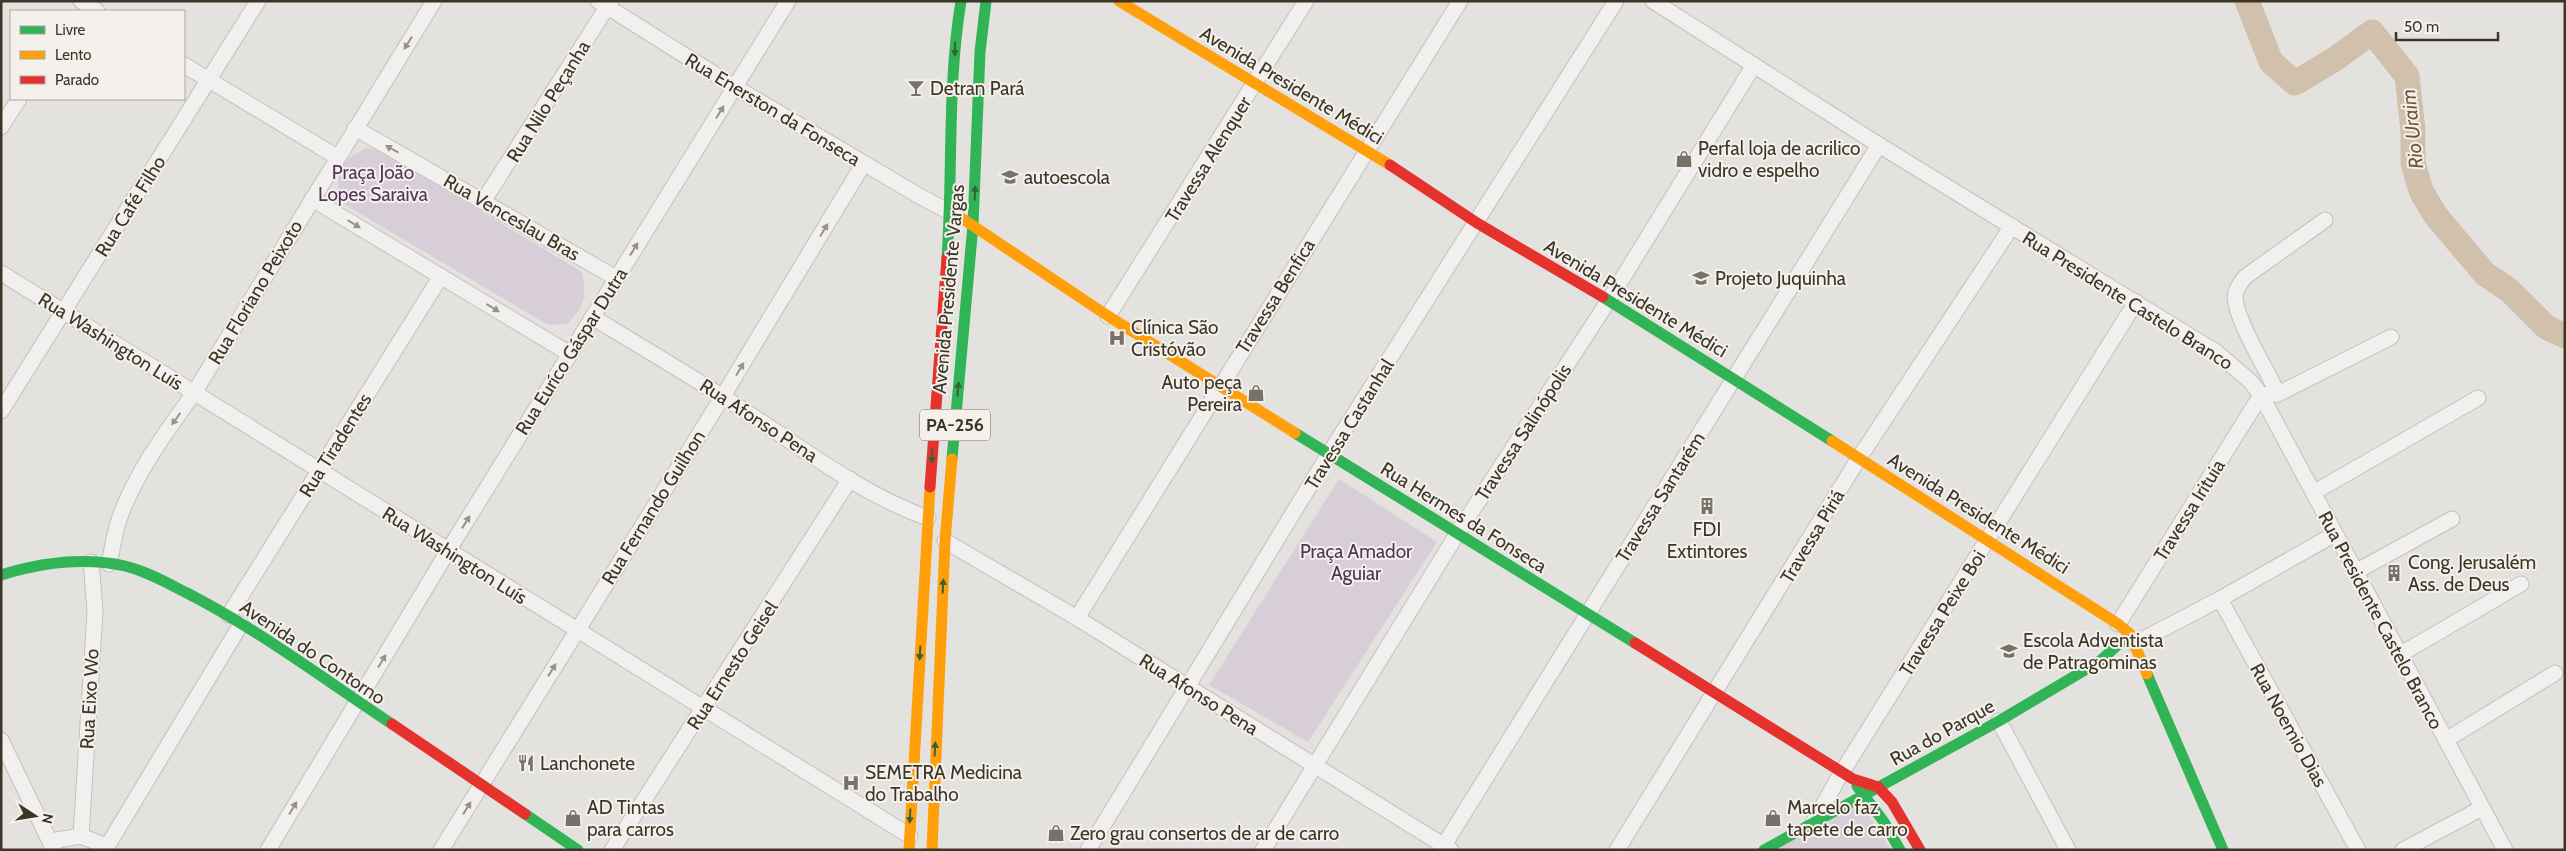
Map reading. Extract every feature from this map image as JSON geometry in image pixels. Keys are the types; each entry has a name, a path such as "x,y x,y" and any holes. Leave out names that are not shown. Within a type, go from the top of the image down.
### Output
{"street":[{"path":"81,1 95,10"},
{"name":"Rua Café Filho","path":"1,411 258,1"},
{"name":"Rua Floriano Peixoto","path":"109,564 118,523 130,493 169,428 194,393 434,1"},
{"name":"Rua Euríco Gáspar Dutra","path":"268,850 448,551 788,1"},
{"name":"Avenida Presidente Vargas","path":"909,843 940,329 950,212 956,40 962,1"},
{"name":"Avenida Presidente Vargas","path":"932,850 945,541 973,225 980,52 986,1"},
{"name":"Avenida Presidente Médici","path":"1119,1 1368,150 1477,223 1609,300 1734,378 1988,539 2127,634"},
{"name":"Travessa Alenquer","path":"1108,316 1306,1"},
{"name":"Travessa Benfica","path":"1077,618 1219,386 1460,1"},
{"name":"Travessa Castanhal","path":"1088,850 1329,454 1616,1"},
{"name":"Rua Presidente Castelo Branco","path":"1653,1 1879,145 2216,352 2250,381 2261,395 2505,850"},
{"name":"Rua Enerston da Fonseca","path":"605,3 736,87 950,212"},
{"name":"Rua Nilo Peçanha","path":"484,200 605,3"},
{"name":"Travessa Salinópolis","path":"1263,850 1457,534 1609,300 1754,65"},
{"path":"185,66 337,157"},
{"path":"1,128 18,100"},
{"name":"Rua Venceslau Bras","path":"355,128 484,200 616,278"},
{"name":"Travessa Santarém","path":"1445,848 1587,614 1879,145"},
{"name":"Rua Fernando Guilhon","path":"441,850 723,396 864,163"},
{"path":"312,199 570,354"},
{"name":"Rua Hermes da Fonseca","path":"950,212 973,225 1108,316 1457,534 1847,775 1878,787"},
{"path":"2278,394 2241,319 2235,298 2236,291 2245,277 2326,220"},
{"name":"Travessa Piriá","path":"1617,850 1716,693 1859,458 2012,226"},
{"name":"Rua Washington Luís","path":"1,273 704,708 909,843"},
{"name":"Rua Tiradentes","path":"106,848 319,469 441,276"},
{"name":"Travessa Peixe Boi","path":"1814,821 1847,775 1988,539 2136,302"},
{"name":"Rua Afonso Pena","path":"592,317 723,396 850,479 901,508 928,518"},
{"path":"2261,395 2278,394 2391,337"},
{"name":"Travessa Irituia","path":"2127,634 2261,395"},
{"path":"2313,493 2478,398"},
{"name":"Rua Ernesto Geisel","path":"612,850 850,479"},
{"path":"2357,572 2452,519"},
{"path":"2221,849 2127,634 2220,599 2335,534"},
{"name":"Rua Afonso Pena","path":"945,541 1077,618 1445,848"},
{"name":"Avenida do Contorno","path":"1,575 33,565 91,562 124,566 157,578 235,619 578,850"},
{"name":"Rua Eixo Wo","path":"81,836 95,611 91,562"},
{"path":"2401,654 2520,584"},
{"name":"Rua Noemio Dias","path":"2220,599 2358,850"},
{"name":"Rua do Parque","path":"1764,850 1999,721 2100,661 2127,634"},
{"path":"2446,740 2556,673"},
{"path":"1999,721 2068,850"},
{"path":"1,740 52,845 81,836 106,848"},
{"path":"1847,775 1884,822 1900,850"},
{"path":"1878,787 1892,802 1920,850"},
{"path":"2403,850 2482,808"},
{"path":"909,843 925,850"}],"green space":[{"name":"Praça João Lopes Saraiva","path":"367,148 379,150 582,272 584,295 578,311 567,324 548,325 339,201 338,182 341,168 351,157"},
{"name":"Praça Amador Aguiar","path":"1339,479 1437,542 1308,742 1209,685"},
{"path":"1860,802 1891,850 1776,850"}],"waterway":[{"name":"Rio Uraim","path":"2247,1 2271,62 2295,83 2335,59 2372,32 2407,76 2413,130 2413,163 2421,191 2436,216 2485,274 2509,290 2546,327 2565,336"}],"traffic: fast":[{"path":"947,258 952,97 961,1"},
{"path":"952,459 973,225 980,52 986,1"},
{"path":"1603,297 1832,441"},
{"path":"1295,433 1635,643"},
{"path":"1,575 31,567 78,562 110,563 141,571 214,607 392,724"},
{"path":"1764,850 1999,721 2100,661 2130,634"},
{"path":"2147,674 2223,850"},
{"path":"1857,786 1884,822 1900,850"},
{"path":"525,814 578,850"}],"traffic: slow":[{"path":"1119,1 1390,165"},
{"path":"960,217 1108,316 1295,433"},
{"path":"1832,441 2118,624 2130,634 2147,674"},
{"path":"932,850 945,541 952,459"},
{"path":"909,850 930,487"}],"traffic: jam":[{"path":"1390,165 1477,223 1603,297"},
{"path":"930,487 947,258"},
{"path":"1635,643 1853,779 1878,787 1892,802 1920,850"},
{"path":"392,724 525,814"}],"place":[{"name":"Detran Pará","path":"916,88"},
{"name":"Perfal loja de acrilico vidro e espelho","path":"1684,159"},
{"name":"autoescola","path":"1010,177"},
{"name":"Projeto Juquinha","path":"1701,278"},
{"name":"Clínica São Cristóvão","path":"1117,338"},
{"name":"Auto peça Pereira","path":"1256,393"},
{"name":"FDI Extintores","path":"1707,506"},
{"name":"Cong. Jerusalém Ass. de Deus","path":"2394,573"},
{"name":"Escola Adventista de Patragominas","path":"2009,651"},
{"name":"Lanchonete","path":"526,763"},
{"name":"SEMETRA Medicina do Trabalho","path":"851,783"},
{"name":"AD Tintas para carros","path":"573,818"},
{"name":"Marcelo faz tapete de carro","path":"1773,818"},
{"name":"Zero grau consertos de ar de carro","path":"1056,833"}]}
